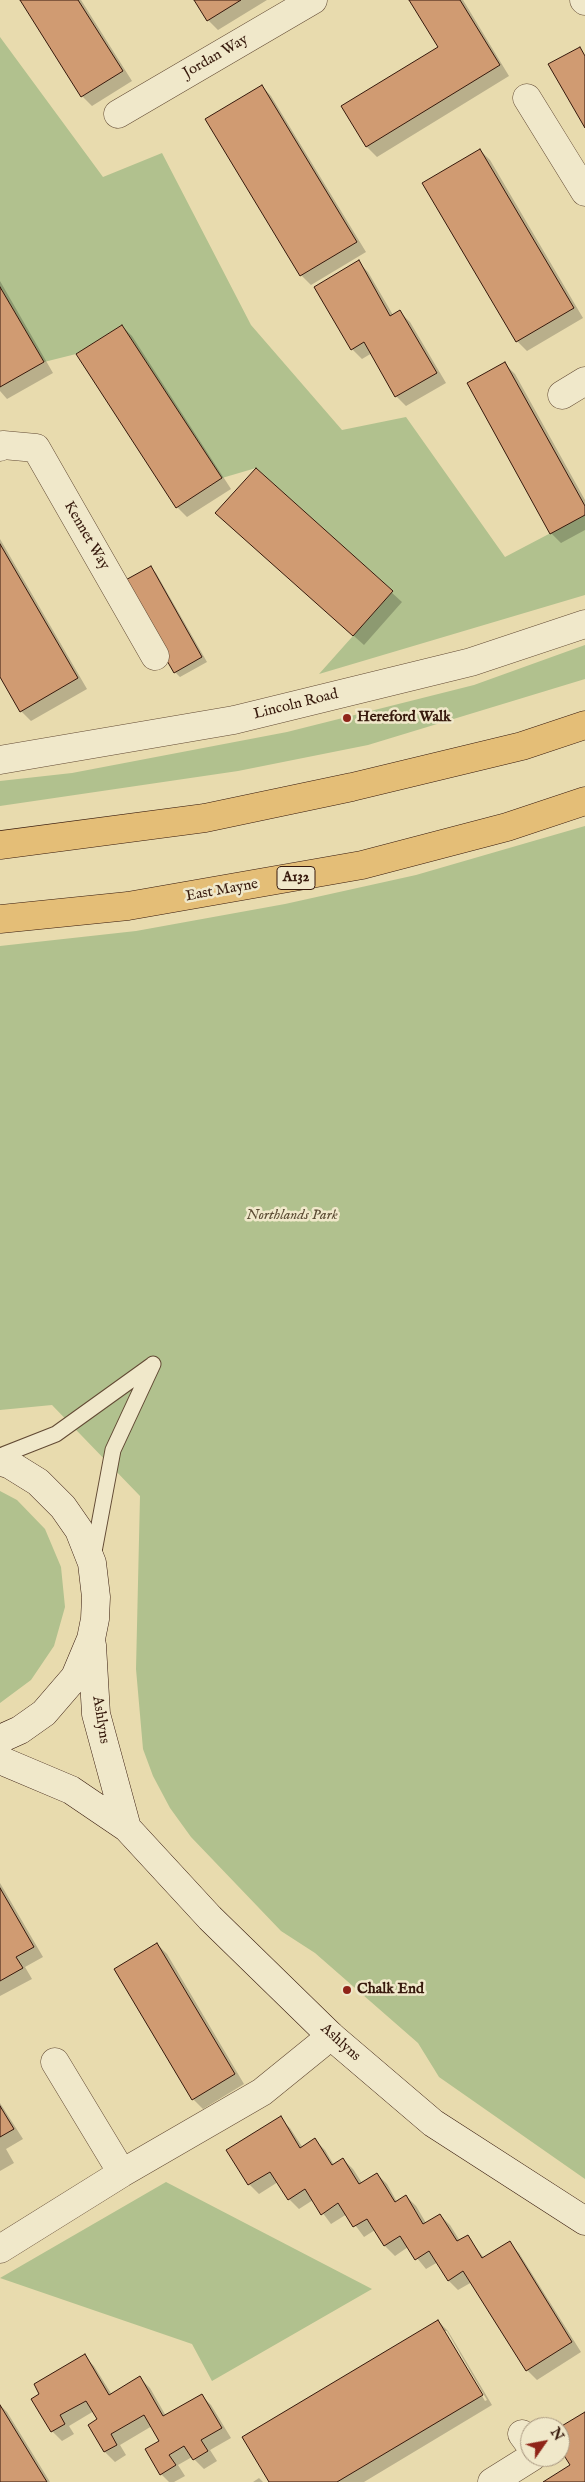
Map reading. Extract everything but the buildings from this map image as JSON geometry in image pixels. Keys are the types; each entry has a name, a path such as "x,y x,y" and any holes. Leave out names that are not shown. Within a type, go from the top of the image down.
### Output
{"main road":[{"path":"0,844 215,816 352,788 522,746 585,725"},
{"name":"East Mayne","path":"0,919 128,906 362,866 507,827 585,801"}],"street":[{"name":"Jordan Way","path":"118,114 313,0"},
{"path":"527,98 585,192"},
{"path":"562,395 585,381"},
{"name":"Kennet Way","path":"0,447 3,445 36,448 155,656"},
{"name":"Lincoln Road","path":"0,760 234,720 471,662 585,624"},
{"path":"0,1462 9,1464 38,1482 63,1507 79,1530 92,1563 96,1596 91,1639 75,1677 44,1713 20,1730 0,1739"},
{"name":"Ashlyns","path":"91,1639 96,1714 127,1828"},
{"name":"Ashlyns","path":"0,1760 71,1790 127,1828 210,1918 331,2036 433,2122 585,2221"},
{"path":"0,2249 122,2173 262,2092 331,2036"},
{"path":"55,2062 122,2173"},
{"path":"492,2482 520,2453"}],"lane":[{"path":"0,1456 56,1434 153,1364 113,1450 92,1563"}],"green space":[{"path":"0,37 103,177 162,153 251,325 342,430 406,417 505,557 585,515 585,595 319,674 393,591 256,468 222,478 122,325 76,354 44,362 0,287"},
{"path":"585,645 585,679 368,745 238,771 0,806 0,781 72,773 287,732 474,685"},
{"name":"Northlands Park","path":"585,826 585,2179 439,2077 418,2043 315,1953 281,1931 191,1837 170,1808 153,1776 143,1749 136,1669 140,1496 52,1405 0,1410 0,946 136,931 285,904 416,875"},
{"path":"0,1491 17,1500 45,1529 61,1567 65,1607 54,1646 31,1680 0,1703"},
{"path":"166,2182 372,2289 212,2381 192,2344 0,2278"}],"place":[{"name":"Hereford Walk","path":"347,718"},
{"name":"Chalk End","path":"347,1990"}]}
